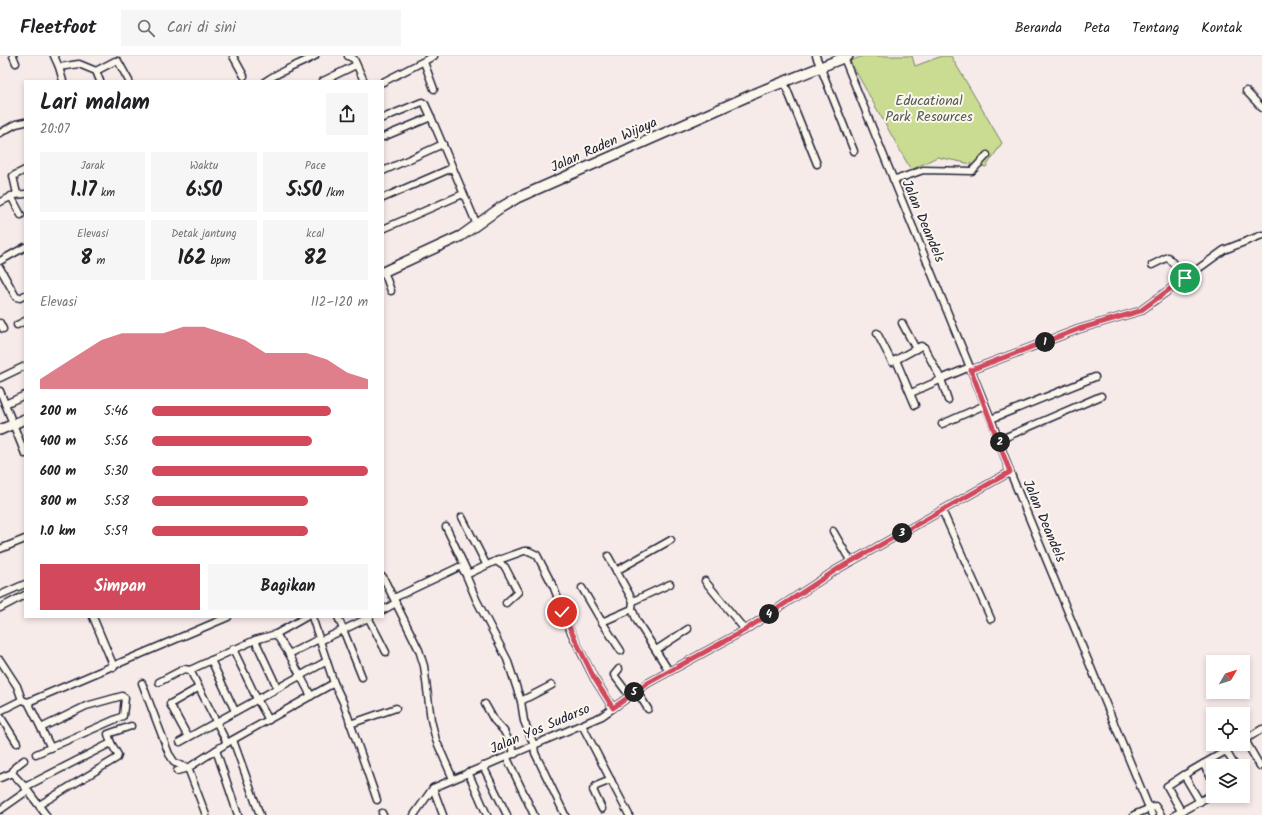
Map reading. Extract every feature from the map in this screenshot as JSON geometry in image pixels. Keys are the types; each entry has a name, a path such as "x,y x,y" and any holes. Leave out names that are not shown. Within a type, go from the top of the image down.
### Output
{"highway":[{"name":"Jalan Raden Wijaya","path":"384,272 461,236 500,208 517,198 784,82 846,57"},
{"path":"0,430 24,419"}],"street":[{"path":"13,56 16,63"},
{"path":"54,56 64,80"},
{"path":"233,56 244,76"},
{"path":"267,80 274,75 315,56"},
{"path":"348,56 352,57 364,80"},
{"path":"384,82 434,56"},
{"path":"816,56 854,151"},
{"name":"Jalan Deandels","path":"846,57 991,419 1010,472 1097,678 1152,815"},
{"path":"96,71 115,61 118,61 128,80"},
{"path":"424,62 434,89"},
{"path":"59,67 79,64 96,71 100,80"},
{"path":"325,80 356,65"},
{"path":"784,82 818,164"},
{"path":"1246,91 1262,108"},
{"path":"384,118 422,102 425,104 463,194 478,225"},
{"path":"384,137 431,117"},
{"path":"0,133 16,124 24,122"},
{"path":"384,171 442,144"},
{"path":"894,180 923,170 972,171 987,155"},
{"path":"384,198 452,168"},
{"path":"21,215 14,195 13,176 24,170"},
{"path":"0,202 14,195 24,194"},
{"path":"384,229 463,194"},
{"path":"911,393 940,380 1079,329 1140,311 1224,250 1262,235"},
{"path":"0,261 24,250"},
{"path":"1152,265 1168,257 1185,278"},
{"path":"0,268 16,297 20,298 24,296"},
{"path":"384,272 391,291"},
{"path":"17,325 24,322"},
{"path":"902,322 916,349"},
{"path":"877,333 890,360 893,362 921,346 924,347 948,400"},
{"path":"896,360 915,405"},
{"path":"0,378 24,366"},
{"path":"991,419 1095,378"},
{"path":"0,391 24,452"},
{"path":"5,404 24,395"},
{"path":"999,440 1101,396"},
{"path":"942,424 985,405"},
{"name":"Jalan Yos Sudarso","path":"415,815 434,788 468,772 507,758 534,745 582,726 613,708 636,690 745,630 836,570 1010,472"},
{"path":"942,510 991,619"},
{"path":"462,517 486,564"},
{"path":"446,527 467,574 476,599 507,660 521,701 524,721 534,745 535,753 565,815"},
{"path":"833,531 851,562"},
{"path":"0,550 24,539"},
{"path":"616,571 671,540"},
{"path":"467,574 486,564 524,551 529,551 537,555 556,592 562,612 571,632 613,708"},
{"path":"608,556 633,601 632,609 637,621 669,671"},
{"path":"496,561 505,567 518,592 506,603"},
{"path":"384,609 395,601 459,567 462,568 467,574"},
{"path":"384,579 419,650 424,666 431,720 436,740 453,779"},
{"path":"705,581 745,630"},
{"path":"0,595 24,584"},
{"path":"633,601 670,584"},
{"path":"582,588 621,651"},
{"path":"0,608 24,596"},
{"path":"602,622 632,609"},
{"path":"93,618 114,666"},
{"path":"0,710 114,666 226,618"},
{"path":"159,682 184,669 190,670 233,649 255,640 276,634 304,618"},
{"path":"312,618 334,683 377,800"},
{"path":"338,618 362,676"},
{"path":"289,654 343,631 367,618"},
{"path":"369,618 386,652"},
{"path":"656,650 688,629"},
{"path":"276,634 289,654 299,676 311,696"},
{"path":"255,640 278,687"},
{"path":"233,649 256,699 269,720"},
{"path":"0,660 35,716 51,748"},
{"path":"211,660 235,711"},
{"path":"180,742 327,661"},
{"path":"619,669 614,676 629,695"},
{"path":"190,670 215,723 230,741 260,815"},
{"path":"142,683 169,754 175,763 188,768 206,815"},
{"path":"177,771 188,768 230,741 334,683"},
{"path":"521,701 552,685"},
{"path":"188,738 170,704 198,688"},
{"path":"636,690 648,709"},
{"path":"36,754 123,716 124,696 86,706 41,728"},
{"path":"485,704 494,720 504,731 515,754"},
{"path":"350,724 396,708"},
{"path":"0,716 17,743"},
{"path":"39,806 117,758 117,752 108,736 110,732 131,726"},
{"path":"582,726 629,815"},
{"path":"1250,736 1261,730"},
{"path":"0,810 26,789 111,743"},
{"path":"216,750 238,815"},
{"path":"1250,750 1260,766"},
{"path":"1181,812 1167,786 1226,751 1231,759"},
{"path":"507,758 534,815"},
{"path":"0,778 12,773 15,767 24,760"},
{"path":"1203,764 1206,769"},
{"path":"484,766 506,815"},
{"path":"468,772 487,815"},
{"path":"12,773 46,815"},
{"path":"1184,776 1200,802"},
{"path":"602,810 593,790 596,786 611,780"},
{"path":"434,788 443,815"},
{"path":"1175,815 1206,798"},
{"path":"1134,815 1156,806 1161,815"}],"green space":[{"name":"Educational Park Resources","path":"863,56 912,56 915,66 942,56 951,56 1002,143 986,167 937,157 911,170 850,61"}],"route":[{"path":"562,612 594,678 613,708 636,690 658,676 745,630 836,570 1010,472 971,370 1079,329 1114,317 1140,311 1185,278"}]}
